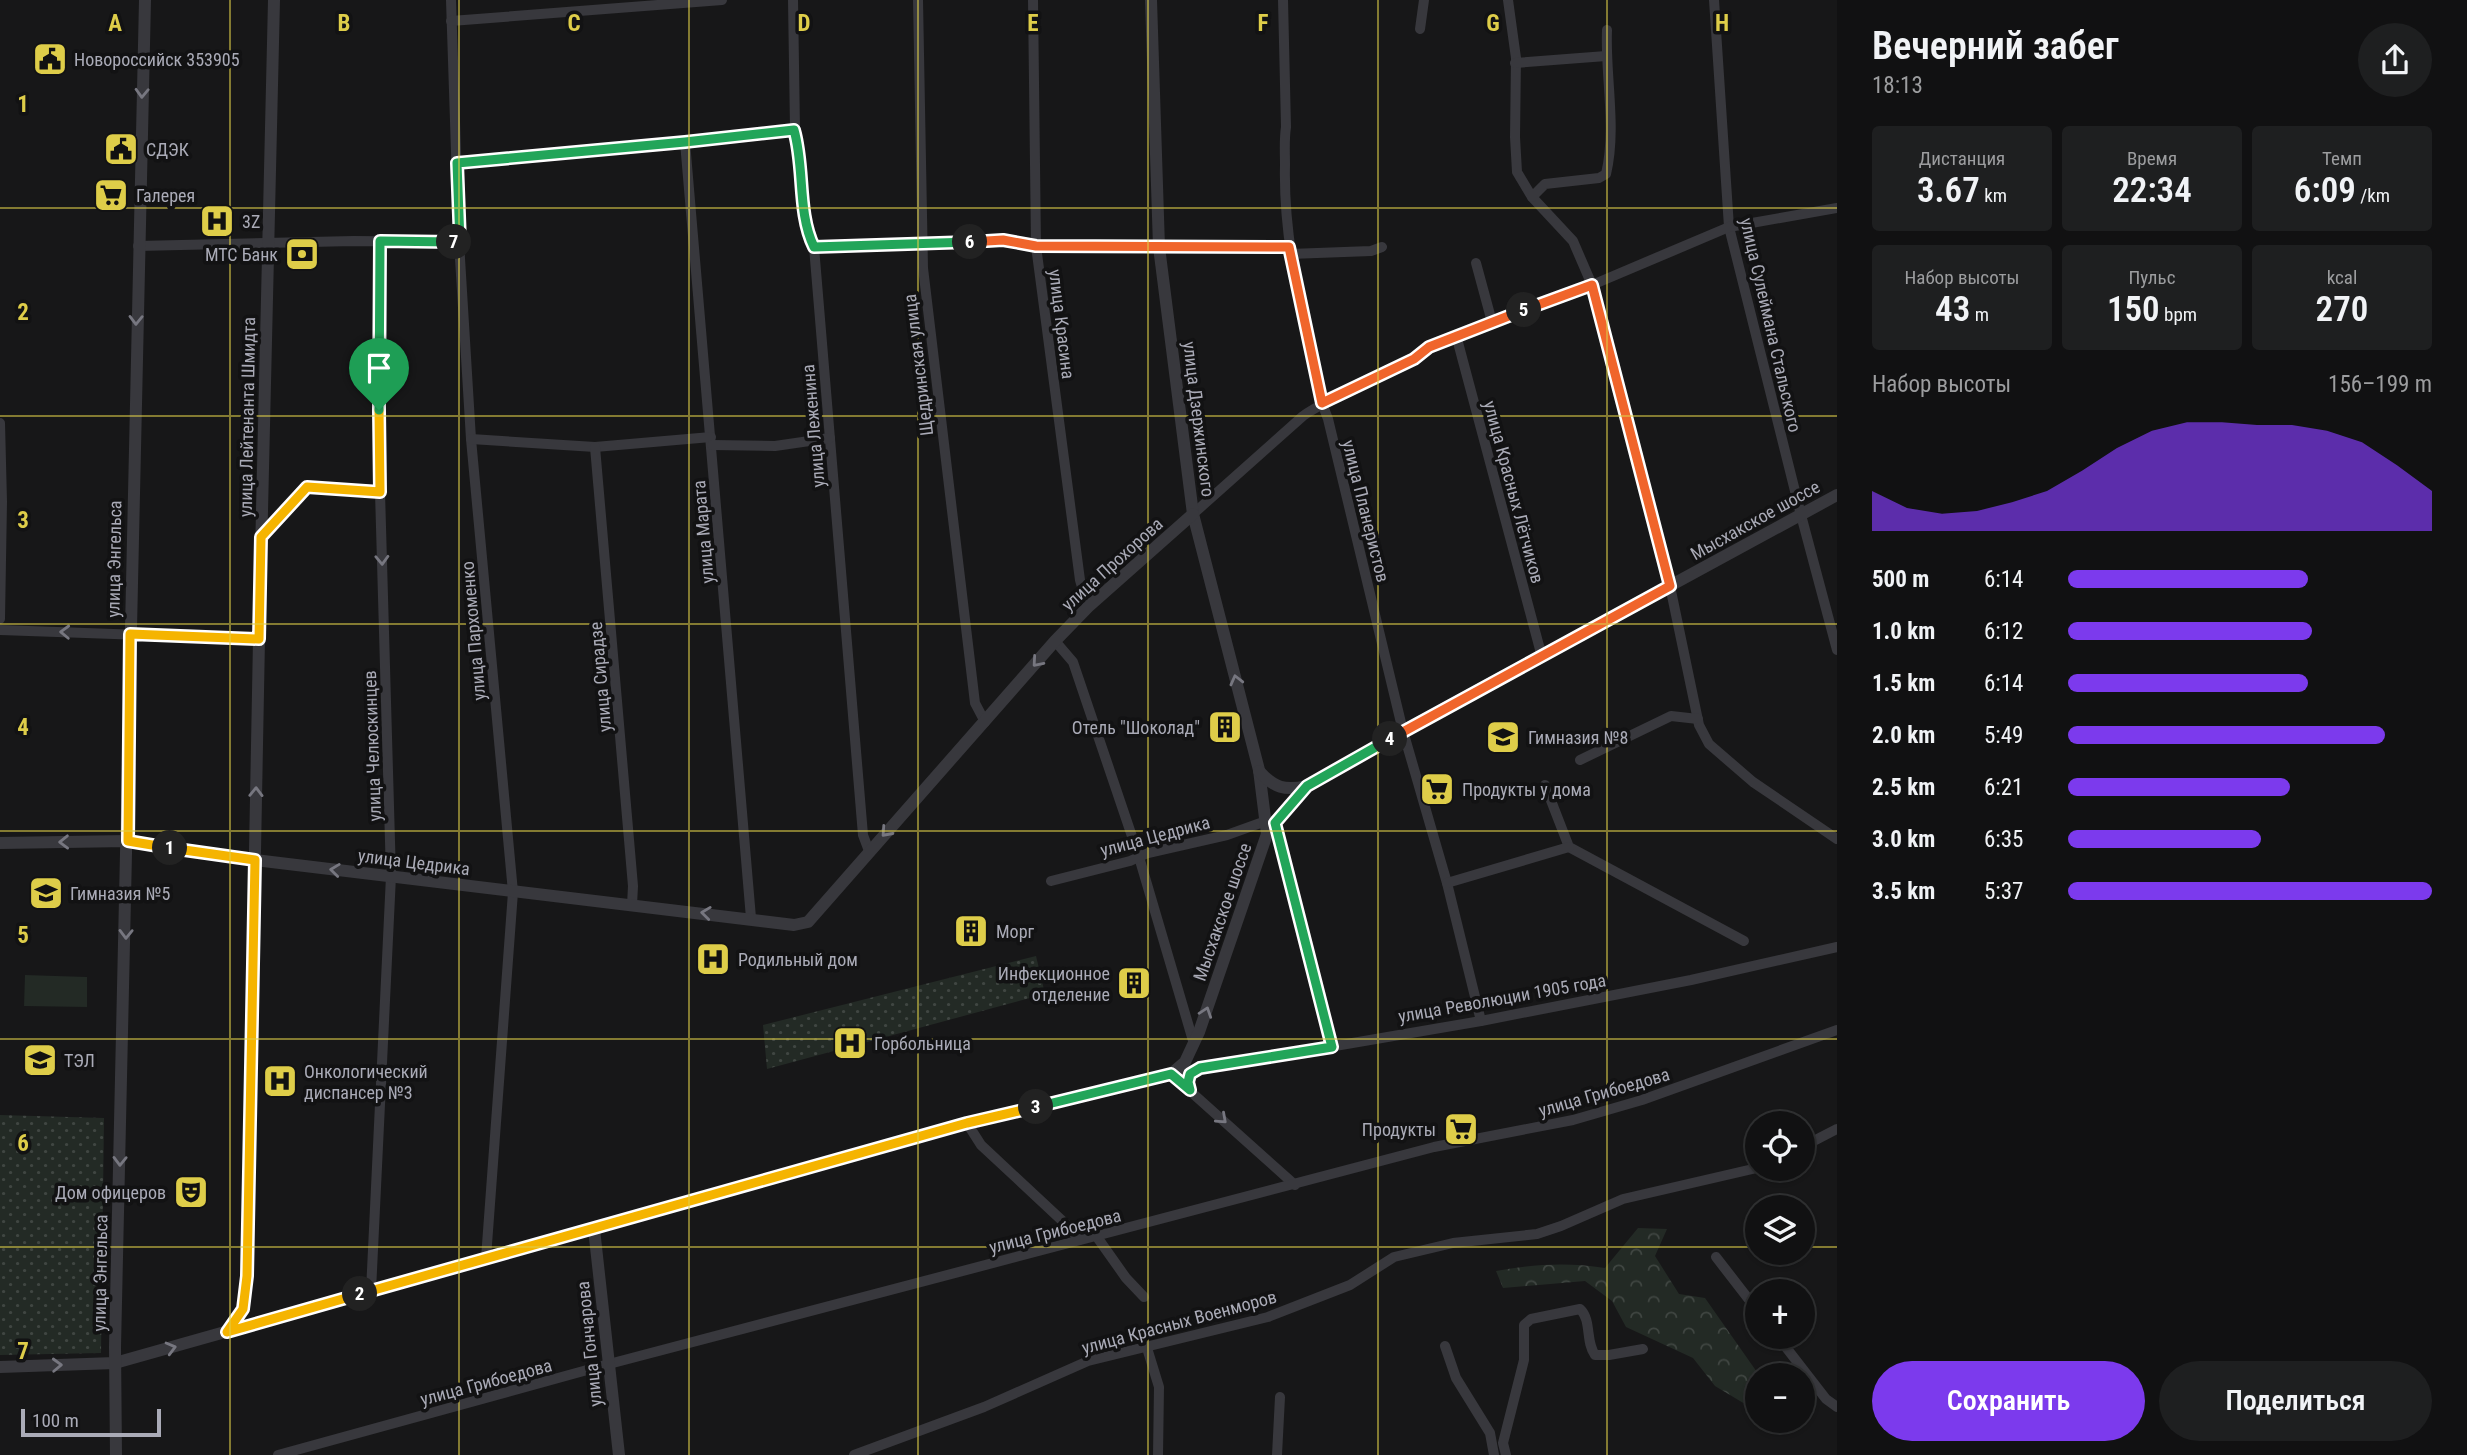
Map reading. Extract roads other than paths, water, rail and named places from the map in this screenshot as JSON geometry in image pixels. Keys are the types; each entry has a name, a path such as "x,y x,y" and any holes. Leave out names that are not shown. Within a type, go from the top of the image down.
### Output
{"street":[{"name":"улица Энгельса","path":"116,1455 115,1363 145,0"},
{"name":"улица Лейтенанта Шмидта","path":"227,1332 243,1309 247,1276 274,0"},
{"name":"улица Пархоменко","path":"451,0 471,439 513,892 486,1258"},
{"path":"451,21 722,0"},
{"name":"улица Леженина","path":"793,0 794,130 799,146 806,232 814,247 863,835 869,850"},
{"name":"Щедринская улица","path":"918,0 923,268 973,690 975,704 985,722"},
{"name":"улица Красина","path":"1033,0 1036,246 1076,553 1088,607"},
{"name":"улица Дзержинского","path":"1151,0 1159,247 1193,514 1259,770 1269,826 1332,1047"},
{"name":"улица Планеристов","path":"1283,0 1286,127 1284,193 1289,251 1322,403 1403,731 1447,883 1481,1021"},
{"path":"1420,29 1424,0"},
{"path":"1508,0 1516,63 1514,137 1517,172 1532,197 1573,241 1592,285 1670,586 1698,719 1709,744 1753,782 1837,839"},
{"name":"улица Сулеймана Стальского","path":"1714,0 1729,227 1837,650"},
{"path":"1532,197 1545,184 1599,178 1606,174 1610,88 1606,56 1607,30"},
{"path":"1516,63 1606,56"},
{"path":"457,163 794,130"},
{"name":"улица Марата","path":"685,142 751,918"},
{"name":"улица Прохорова","path":"819,911 869,850 1088,607 1303,416 1322,403 1414,359 1429,347 1456,335 1592,285 1729,227 1837,208"},
{"path":"814,247 1003,240 1036,246 1289,251 1371,251 1382,247"},
{"name":"улица Челюскинцев","path":"371,1291 391,876 380,492 380,241"},
{"path":"138,246 460,242"},
{"path":"1476,263 1492,322"},
{"name":"улица Красных Лётчиков","path":"1456,335 1542,657"},
{"path":"0,423 0,618"},
{"path":"471,439 595,447 711,441 775,446 830,438"},
{"name":"улица Сирадзе","path":"595,447 624,773 632,905"},
{"path":"261,537 307,487 380,492"},
{"name":"Мысхакское шоссе","path":"1173,1073 1185,1062 1194,1044 1269,826 1307,786 1837,495"},
{"path":"1163,541 1178,533 1185,534 1191,537 1203,552"},
{"path":"0,630 259,639"},
{"path":"1055,641 1073,662 1139,857 1194,1044"},
{"path":"1580,760 1671,716 1698,719"},
{"path":"1259,770 1276,786 1292,790 1307,786"},
{"path":"1545,785 1569,847 1744,941"},
{"name":"улица Цедрика","path":"1051,881 1269,826"},
{"name":"улица Цедрика","path":"0,843 128,841 255,860 794,925 808,922 819,911"},
{"path":"1447,883 1569,847"},
{"name":"улица Революции 1905 года","path":"0,1367 115,1363 967,1123 1173,1073 1481,1021 1691,980 1837,947"},
{"name":"улица Грибоедова","path":"278,1455 609,1364 1434,1147 1573,1120 1619,1107 1837,1030"},
{"path":"1190,1090 1190,1074 1200,1068"},
{"path":"1173,1073 1295,1185"},
{"path":"967,1123 981,1145 1070,1228 1079,1240"},
{"path":"1815,1140 1837,1129"},
{"name":"улица Красных Военморов","path":"854,1455 984,1408 1088,1362 1268,1317 1350,1285 1394,1257 1452,1243 1537,1234 1622,1199 1745,1171"},
{"name":"улица Гончарова","path":"594,1228 619,1455"},
{"path":"1097,1237 1126,1278 1144,1297"},
{"path":"1716,1256 1745,1294"},
{"path":"1506,1455 1503,1443 1524,1360 1523,1330 1524,1325 1531,1319 1580,1309 1585,1314 1590,1347 1595,1355 1643,1349"},
{"path":"1445,1346 1456,1378 1490,1433 1494,1455"},
{"path":"1147,1348 1159,1387 1157,1455"},
{"path":"1787,1349 1826,1399 1837,1407"},
{"path":"1277,1455 1280,1397"}],"place":[{"name":"Новороссийск 353905","path":"50,59"},
{"name":"СДЭК","path":"121,149"},
{"name":"Галерея","path":"111,195"},
{"name":"3Z","path":"217,221"},
{"name":"МТС Банк","path":"302,254"},
{"name":"Отель \"Шоколад\"","path":"1225,727"},
{"name":"Гимназия №8","path":"1503,737"},
{"name":"Продукты у дома","path":"1437,789"},
{"name":"Гимназия №5","path":"46,893"},
{"name":"Морг","path":"971,931"},
{"name":"Родильный дом","path":"713,959"},
{"name":"Инфекционное отделение","path":"1134,983"},
{"name":"Горбольница","path":"850,1043"},
{"name":"ТЭЛ","path":"40,1060"},
{"name":"Онкологический диспансер №3","path":"280,1081"},
{"name":"Продукты","path":"1461,1129"},
{"name":"Дом офицеров","path":"191,1192"}]}
